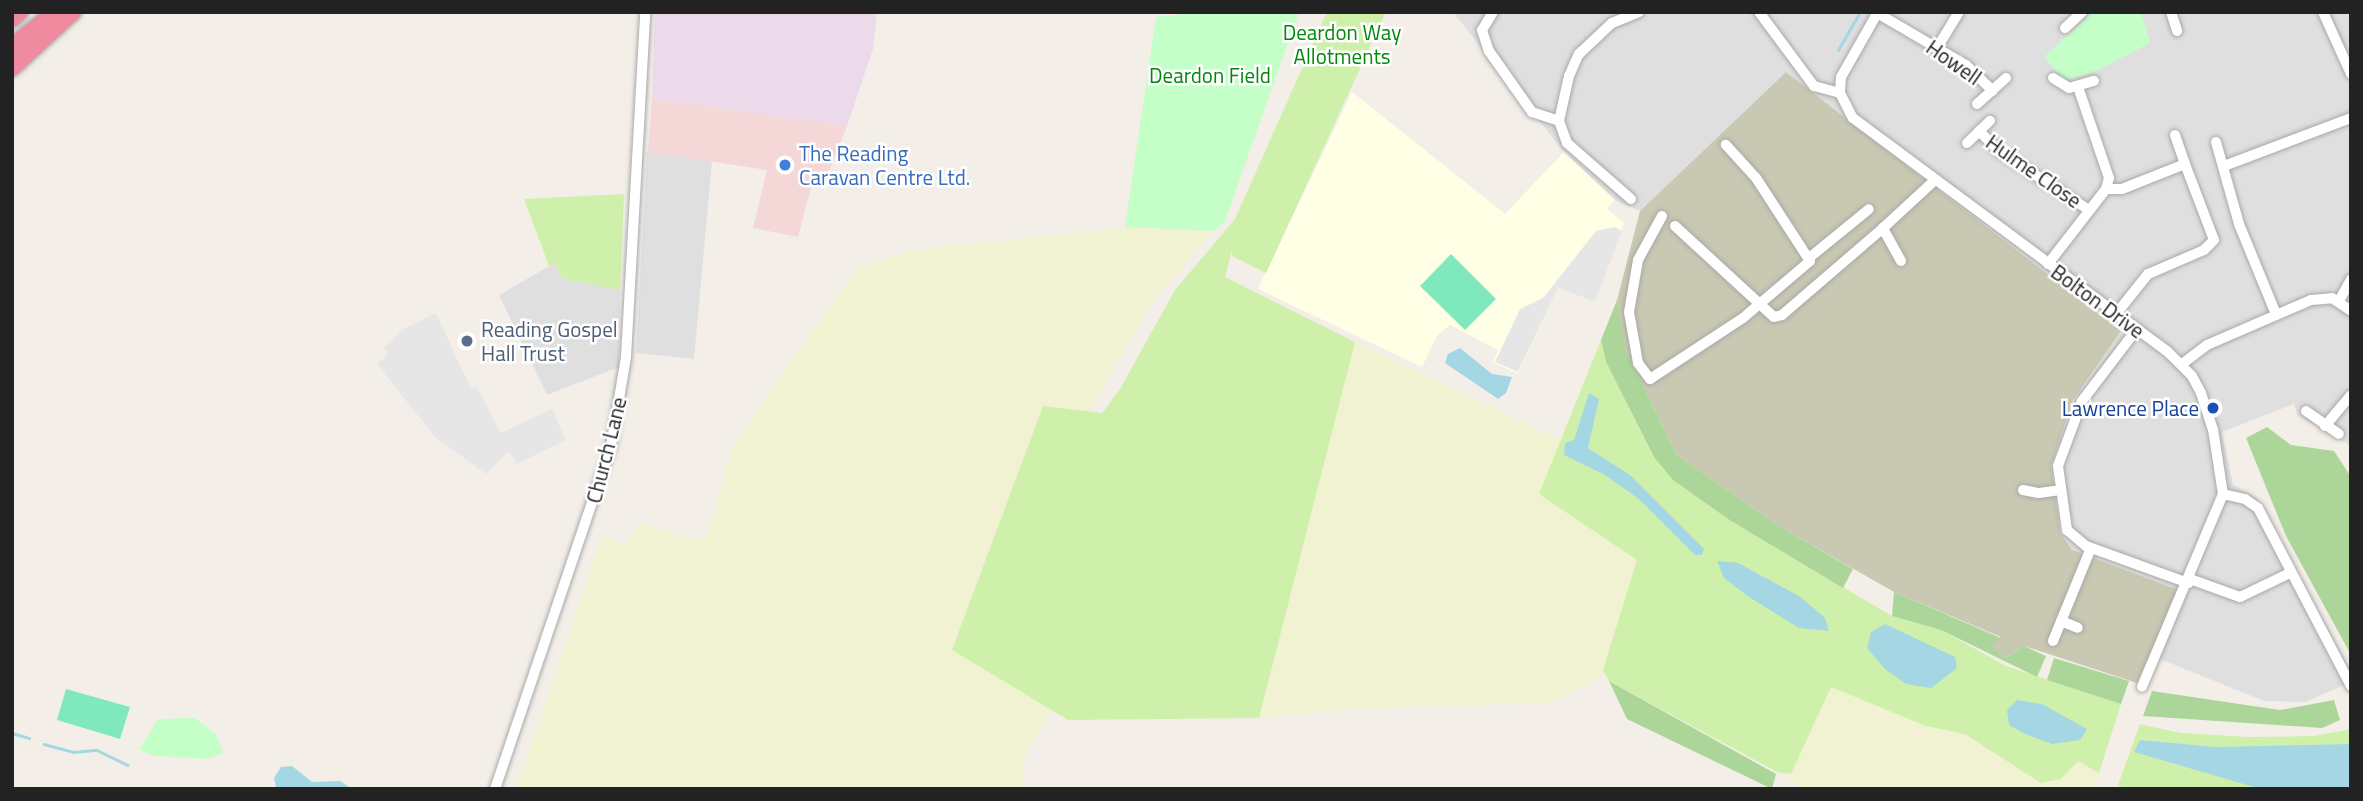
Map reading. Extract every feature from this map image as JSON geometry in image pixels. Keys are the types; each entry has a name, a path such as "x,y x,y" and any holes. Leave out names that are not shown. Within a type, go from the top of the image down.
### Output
{"highway":[{"path":"12,19 20,12"},
{"path":"12,46 55,12"},
{"path":"12,68 74,12"}],"street":[{"name":"Church Lane","path":"495,789 611,446 626,357 645,12"},
{"path":"1631,199 1567,143 1559,121 1566,84 1579,54 1612,23 1639,12"},
{"path":"1759,12 1808,79 1826,92 1840,93 1841,77 1878,13"},
{"path":"1937,48 1959,12"},
{"path":"2171,12 2177,31"},
{"path":"2323,12 2351,74"},
{"name":"Howell","path":"1878,13 1966,65 1993,91"},
{"path":"2065,28 2079,13"},
{"path":"1490,16 1482,33 1489,51 1539,117 1559,121"},
{"name":"Howell","path":"1977,104 2006,78"},
{"path":"2053,78 2069,88 2094,81"},
{"path":"2048,264 2106,189 2107,169 2078,87"},
{"name":"Bolton Drive","path":"1840,93 1853,118 2182,364 2201,393 2213,429 2223,494 2189,581 2142,687"},
{"path":"2224,166 2351,118"},
{"name":"Hulme Close","path":"1967,143 1990,121"},
{"name":"Hulme Close","path":"1979,131 2000,152 2089,210"},
{"path":"2116,314 2148,274 2211,246 2211,230 2175,135"},
{"path":"2216,142 2239,224 2276,314"},
{"path":"1726,145 1756,178 1809,258"},
{"path":"2106,189 2122,189 2185,164"},
{"path":"1675,226 1774,317 1782,315 1935,180"},
{"path":"1662,216 1638,260 1629,312 1638,363 1650,379 1759,305 1807,265 1809,258 1869,209"},
{"path":"1883,228 1901,261"},
{"path":"2339,301 2351,279"},
{"path":"2182,364 2207,345 2311,300 2339,301 2351,311"},
{"path":"2137,330 2082,401 2058,466 2067,530 2091,548 2240,597 2288,574"},
{"path":"2325,426 2351,395"},
{"path":"2306,411 2339,434"},
{"path":"2023,490 2060,490"},
{"path":"2223,494 2245,499 2258,508 2288,574 2351,686"},
{"path":"2053,640 2091,548"},
{"path":"2062,621 2078,628"}],"shaded area":[{"path":"655,12 877,12 873,49 847,126 652,99"},
{"path":"1453,12 2351,12 2351,446 2298,416 2294,404 2222,432 2233,485 2257,498 2351,672 2351,682 2305,702 2264,701 2150,655 2047,636 2050,466 2075,398 2121,331 1786,72 1640,211 1615,200 1564,152"},
{"path":"1786,72 2121,331 2073,400 2051,466 2060,533 2072,550 2178,590 2137,683 2024,646 2006,658 1989,646 2001,637 1894,592 1782,528 1677,455 1626,350 1617,300 1640,211"},
{"path":"1352,92 1505,214 1564,152 1615,200 1607,209 1624,223 1595,302 1558,288 1518,374 1493,362 1498,350 1450,325 1437,336 1422,367 1258,289"},
{"name":"The Reading Caravan Centre Ltd.","path":"652,99 847,126 825,182 813,180 798,237 753,228 767,170 648,152"},
{"path":"647,152 712,161 694,359 636,353"},
{"path":"1132,227 1214,231 1153,301 1089,411 1043,406 952,650 1051,708 1021,765 1025,789 516,789 602,535 626,546 639,523 705,542 734,443 857,268 912,250"},
{"path":"1615,227 1622,231 1595,302 1558,288 1518,372 1495,362 1520,309 1543,298 1596,231"},
{"path":"555,263 563,279 620,290 619,367 547,395 499,295"},
{"path":"436,313 471,389 477,387 500,433 552,409 566,440 517,464 509,451 486,474 435,437 377,364 388,354 384,348 404,329"},
{"path":"1355,342 1561,440 1540,494 1637,560 1603,670 1595,682 1550,703 1357,708 1259,718"},
{"path":"1831,686 1926,726 1965,734 2041,782 2061,779 2078,760 2099,773 2094,789 1803,789 1788,779"}],"green space":[{"name":"Deardon Field","path":"1201,12 1299,12 1225,221 1214,231 1125,227 1156,17"},
{"name":"Deardon Way Allotments","path":"1327,12 1386,12 1266,273 1232,256 1232,250 1225,277 1355,342 1259,718 1068,720 952,650 1043,406 1102,413 1120,389 1175,290 1235,219"},
{"path":"2093,12 2141,12 2150,43 2094,72 2064,80 2044,57"},
{"path":"624,194 620,290 563,279 555,263 549,266 524,199"},
{"path":"1451,254 1496,299 1465,330 1420,286"},
{"path":"1617,300 1626,350 1677,455 1782,528 1853,569 1843,588 1731,521 1673,480 1654,457 1606,362 1601,340"},
{"path":"1601,340 1606,362 1654,457 1731,521 1892,616 1941,630 2006,666 2121,704 2099,773 2078,761 2061,779 2041,783 1965,734 1926,726 1831,687 1791,774 1777,772 1609,681 1603,670 1637,560 1539,494"},
{"path":"2267,427 2291,445 2334,451 2351,477 2351,655 2286,536 2246,438"},
{"path":"1894,592 2001,638 1990,646 2006,658 2024,646 2046,656 2037,677 1941,630 1892,616"},
{"path":"2054,658 2129,681 2121,704 2047,680"},
{"path":"1609,681 1776,774 1772,789 1627,719"},
{"path":"66,689 130,707 120,739 57,720"},
{"path":"2152,691 2280,710 2334,700 2340,720 2322,728 2143,716"},
{"path":"195,718 216,734 223,753 207,759 154,756 139,750 158,719"},
{"path":"2140,724 2181,733 2248,737 2314,736 2351,729 2351,789 2124,789 2118,785"}],"water":[{"path":"1460,348 1492,374 1512,377 1506,393 1498,399 1445,363 1448,354"},
{"path":"1589,393 1599,399 1588,448 1630,475 1704,549 1702,555 1695,555 1639,499 1605,475 1564,455 1565,443 1574,440"},
{"path":"1717,561 1738,563 1799,596 1825,618 1829,631 1799,628 1749,597 1724,578"},
{"path":"1885,624 1955,657 1957,668 1931,688 1906,684 1885,669 1867,648 1871,632"},
{"path":"2017,700 2042,704 2087,729 2080,740 2052,744 2023,733 2009,725 2007,710"},
{"path":"2140,740 2216,747 2351,744 2351,789 2261,789 2134,752"},
{"path":"292,766 312,782 340,781 352,789 276,787 274,778 281,767"}],"waterway":[{"path":"1838,50 1860,12"},
{"path":"12,733 29,738"},
{"path":"44,744 73,752 97,750 128,765"}],"place":[{"name":"The Reading Caravan Centre Ltd.","path":"785,165"},
{"name":"Reading Gospel Hall Trust","path":"467,341"},
{"name":"Lawrence Place","path":"2213,408"}]}
